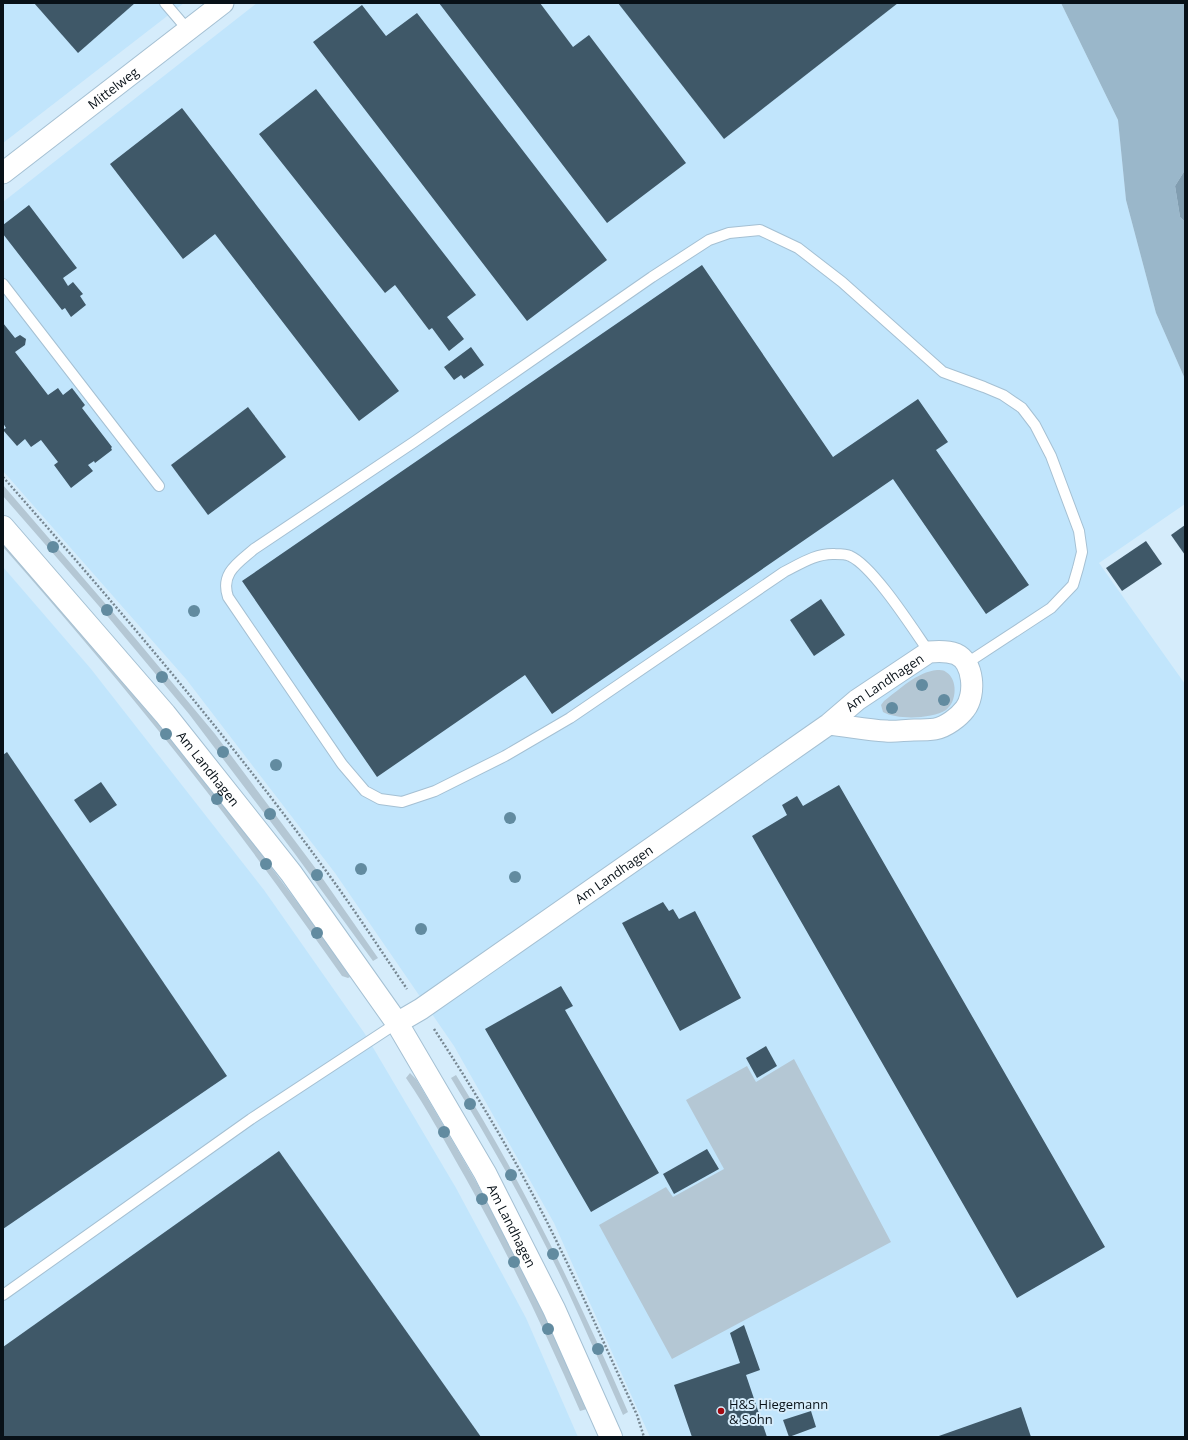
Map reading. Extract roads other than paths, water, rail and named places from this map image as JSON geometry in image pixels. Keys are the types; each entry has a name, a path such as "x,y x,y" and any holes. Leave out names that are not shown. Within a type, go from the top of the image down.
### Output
{"street":[{"name":"Mittelweg","path":"3,173 223,3"},
{"name":"Am Landhagen","path":"3,527 165,714 291,873 397,1023 485,1173 554,1309 611,1437"},
{"name":"Am Landhagen","path":"397,1023 421,1009 828,724 857,700 929,652 938,651 957,655 967,663 972,681 971,694 966,708 951,721 935,729 887,731 828,724"}],"lane":[{"path":"165,3 188,30"},
{"path":"929,652 872,573 862,563 850,556 834,554 820,556 805,561 784,572 564,722 506,756 435,792 402,802 380,799 365,792 342,764 228,597 225,589 228,574 254,549 414,442 652,277 710,240 729,233 760,230 798,248 842,282 943,372 1003,395 1022,408 1035,425 1051,456 1079,531 1082,552 1073,585 1051,608 967,663"},
{"path":"3,284 160,486"},
{"path":"3,1295 251,1119 397,1023"}],"place":[{"name":"H&S Hiegemann & Sohn","path":"721,1411"}]}
